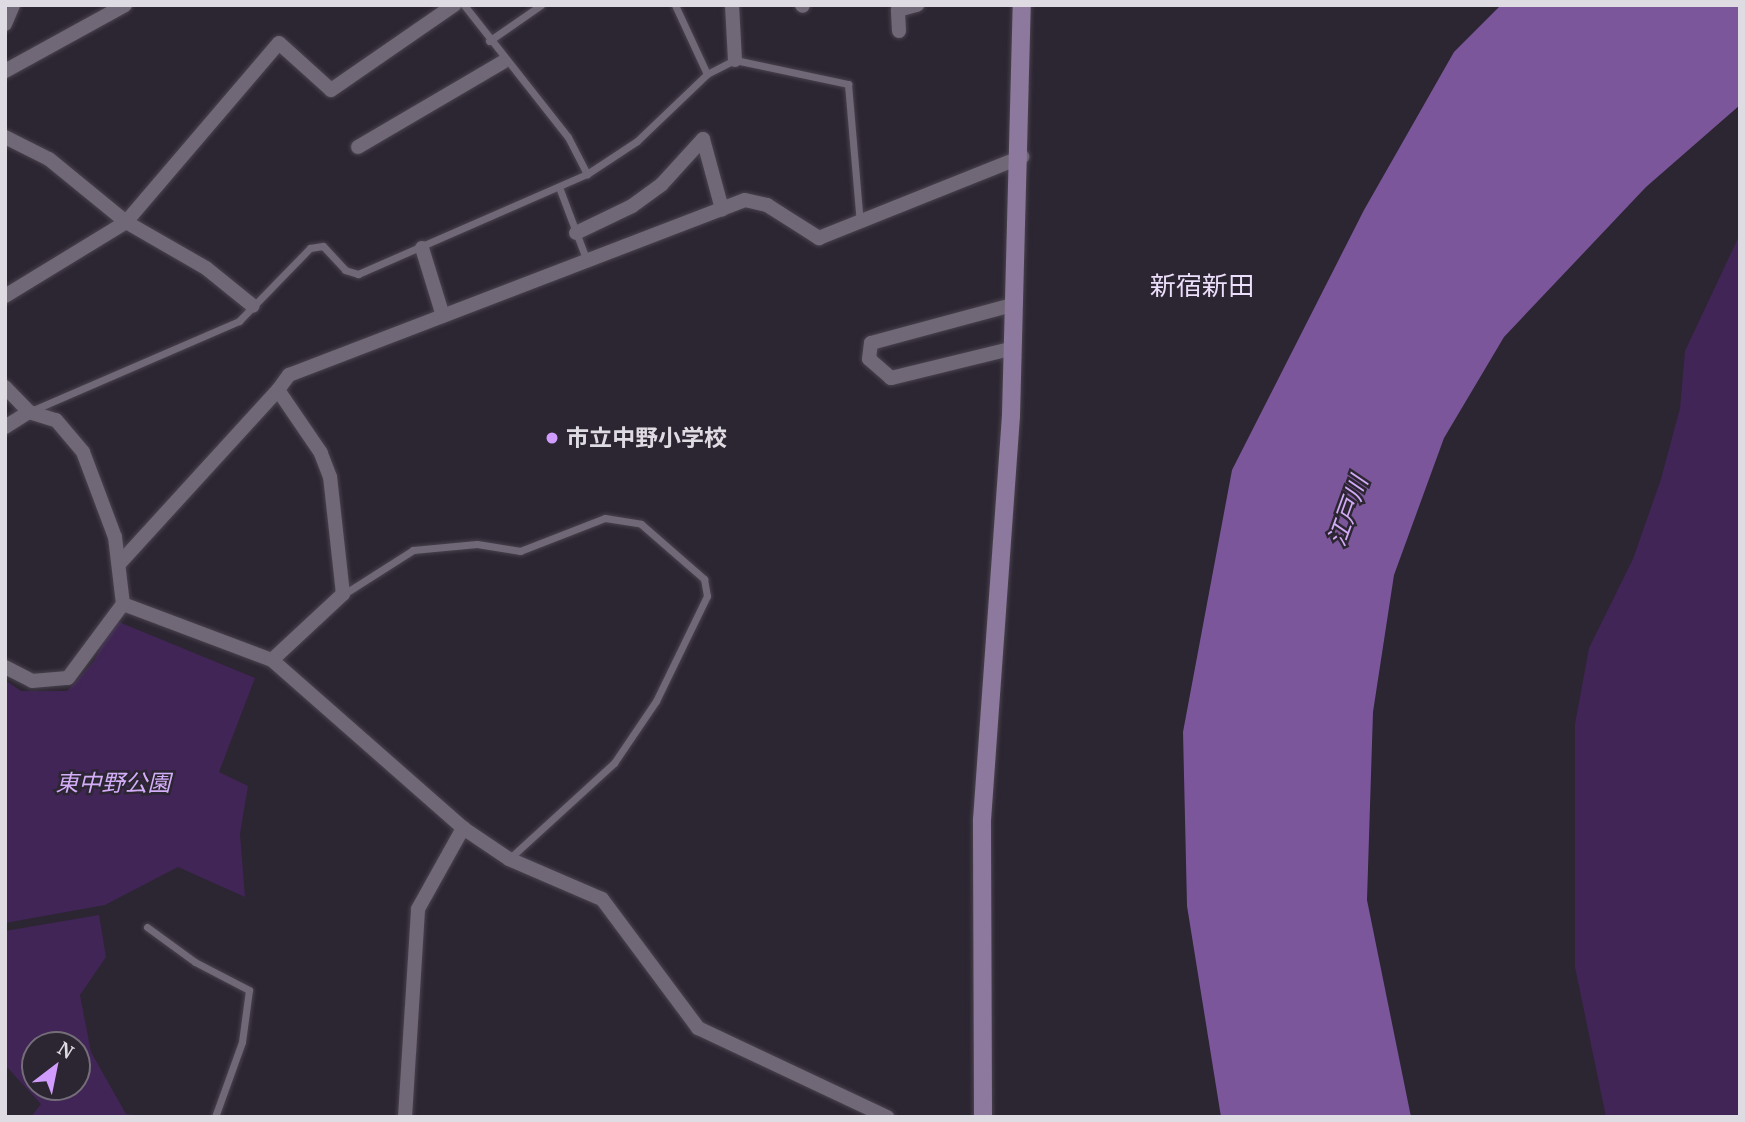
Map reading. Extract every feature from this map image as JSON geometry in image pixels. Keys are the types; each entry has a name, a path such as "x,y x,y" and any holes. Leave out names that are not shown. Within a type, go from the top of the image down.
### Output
{"street":[{"path":"5,24 13,5"},
{"path":"5,71 125,5"},
{"path":"5,296 126,222 279,43 331,90 454,5"},
{"path":"732,5 735,60"},
{"path":"899,32 898,10 917,5"},
{"path":"983,1117 982,820 1014,348 1022,157 1022,5"},
{"path":"358,147 503,62"},
{"path":"5,137 49,159 126,222 206,268 253,306"},
{"path":"576,233 632,206 662,184 703,139 722,209"},
{"path":"118,564 289,375 745,200 766,205 819,238 860,224 1022,157"},
{"path":"422,248 443,316"},
{"path":"1014,348 891,378 869,359 871,342 1016,304"},
{"path":"5,387 29,412 56,420 83,452 115,537 123,604 68,678 32,681 5,667"},
{"path":"272,660 344,594 330,477 278,390"},
{"path":"5,427 29,412"},
{"path":"123,604 272,660 463,828 509,859 603,899 698,1028 887,1117"},
{"path":"405,1117 418,909 463,828"}],"lane":[{"path":"464,5 503,62 568,137 587,174"},
{"path":"489,41 541,5"},
{"path":"675,5 707,75"},
{"path":"29,412 239,321 310,248 323,246 345,270 358,274 587,174 637,141 707,75 735,60 848,84 860,224"},
{"path":"559,187 587,261"},
{"path":"344,594 413,550 477,544 520,551 606,518 641,524 704,579 707,596 656,701 614,764 509,859"},
{"path":"147,927 195,962 249,990 242,1042 215,1117"}],"green space":[{"path":"1740,234 1740,1117 1606,1117 1575,967 1575,724 1589,648 1633,559 1661,479 1680,408 1685,351"},
{"name":"東中野公園","path":"114,620 255,678 219,772 248,786 240,834 245,897 178,867 105,905 5,923 5,680 21,691 67,691 94,661"},
{"path":"99,915 106,957 80,995 87,1031 21,1031 21,1082 5,1065 5,931"},
{"path":"91,1052 126,1114 151,1117 31,1117 41,1104 38,1101 91,1101"}],"water":[{"name":"江戸川","path":"1501,5 1740,5 1740,105 1646,187 1504,337 1444,438 1394,575 1373,712 1367,900 1411,1117 1221,1117 1187,906 1183,732 1232,470 1364,210 1454,52"}],"place":[{"name":"市立中野小学校","path":"552,438"}],"district":[{"name":"新宿新田","path":"1202,286"}]}
